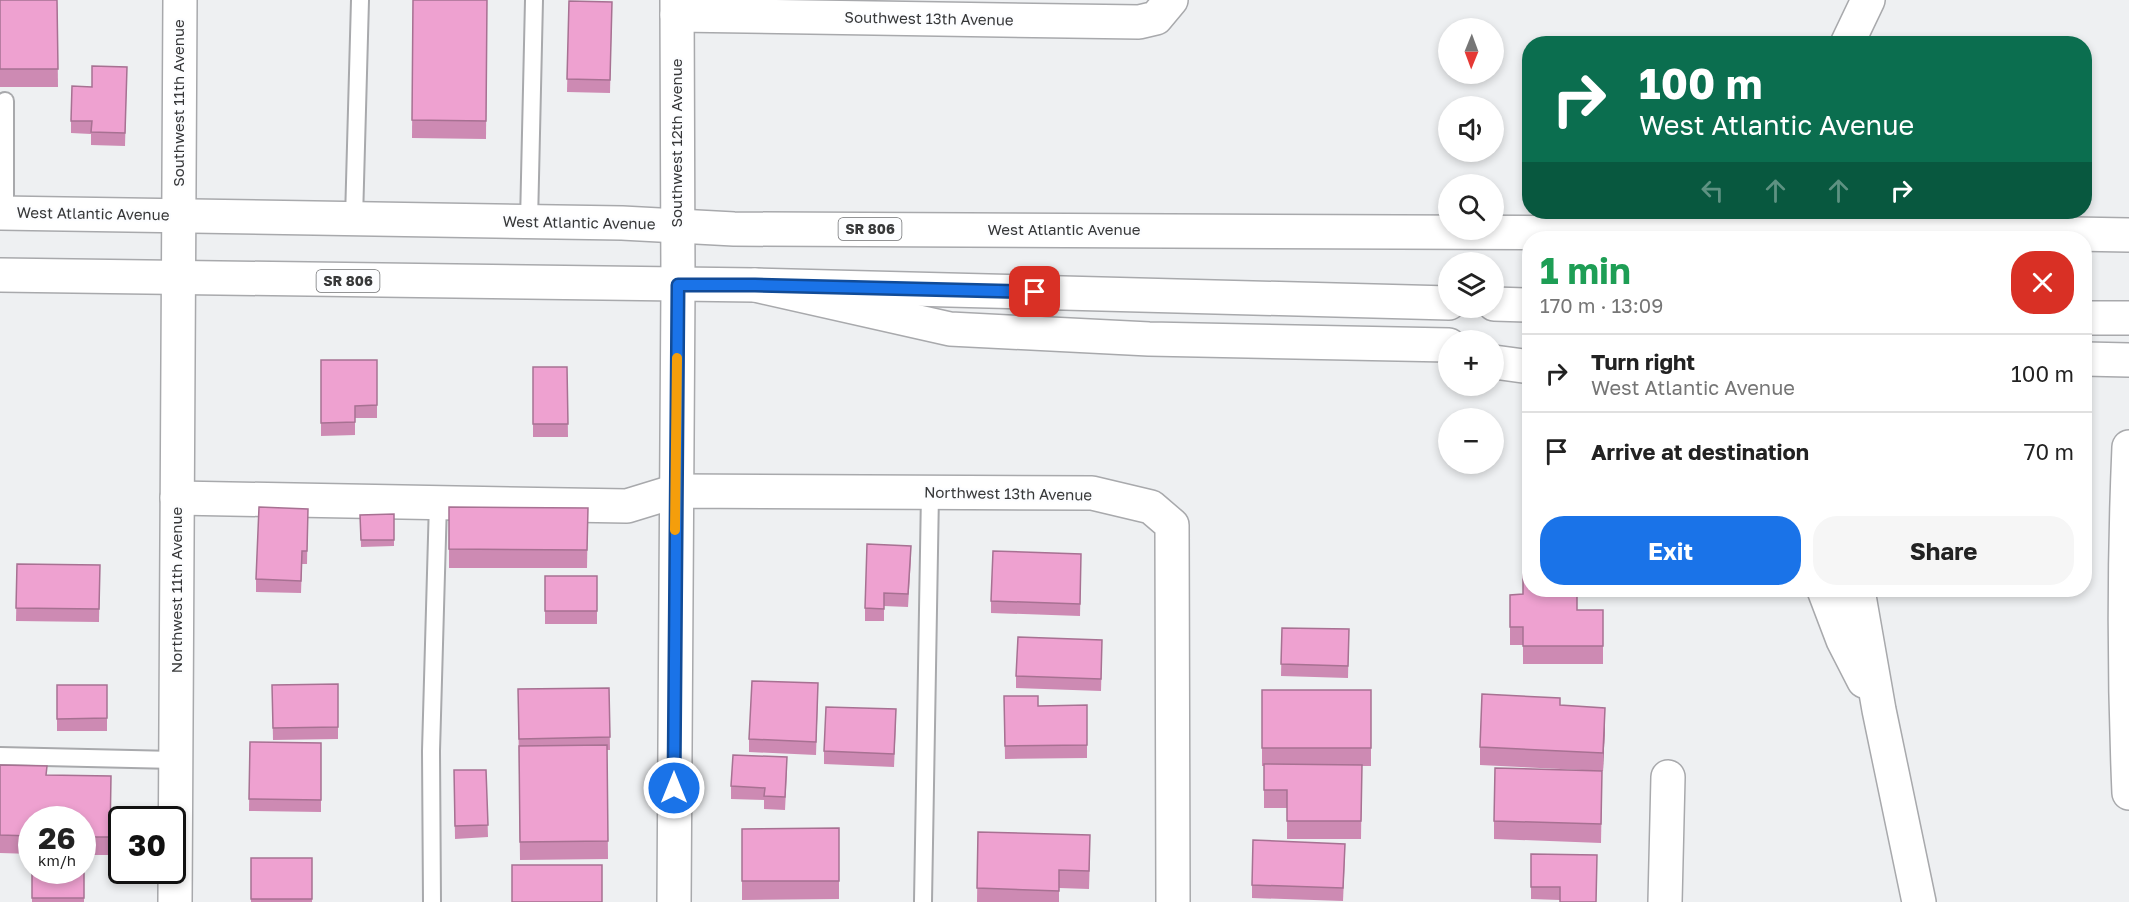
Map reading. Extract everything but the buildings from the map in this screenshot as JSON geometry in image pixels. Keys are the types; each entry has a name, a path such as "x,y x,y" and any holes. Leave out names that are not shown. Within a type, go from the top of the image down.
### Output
{"main road":[{"name":"Southwest 11th Avenue","path":"179,278 180,0"},
{"name":"Southwest 13th Avenue","path":"677,7 932,10 1139,22 1156,18 1171,0"},
{"path":"1851,36 1868,0"},
{"path":"1871,36 1878,0"},
{"name":"Southwest 12th Avenue","path":"674,902 678,285 677,7"},
{"name":"West Atlantic Avenue","path":"2,213 529,222 734,229 1522,232"},
{"path":"1637,231 1664,219"},
{"name":"West Atlantic Avenue","path":"1691,231 1858,228 1901,231"},
{"name":"West Atlantic Avenue","path":"2092,235 2129,235"},
{"name":"SR 806","path":"0,275 755,285 1438,303"},
{"name":"Northwest 11th Avenue","path":"175,902 179,278"},
{"path":"755,285 950,329 1149,339 1438,345"},
{"path":"1504,304 1522,305"},
{"path":"2092,318 2129,318"},
{"path":"1332,343 1438,356"},
{"path":"1504,346 1522,347"},
{"path":"2092,359 2129,360"},
{"path":"1504,363 1522,366"},
{"path":"2129,447 2125,592 2129,793"},
{"name":"Northwest 13th Avenue","path":"177,498 627,506 676,491 1092,493 1151,507 1172,525 1173,902"},
{"path":"1827,597 1843,640 1880,710"},
{"path":"1859,597 1919,902"},
{"path":"1665,902 1668,777"}],"lane":[{"path":"354,219 360,0"},
{"path":"529,222 534,0"},
{"path":"2,213 5,101"},
{"path":"923,902 930,493"},
{"path":"432,902 431,751 438,502"},
{"path":"0,756 175,760"}],"slow traffic":[{"path":"675,530 677,358"}],"route":[{"path":"674,788 678,285 1035,292"}]}
